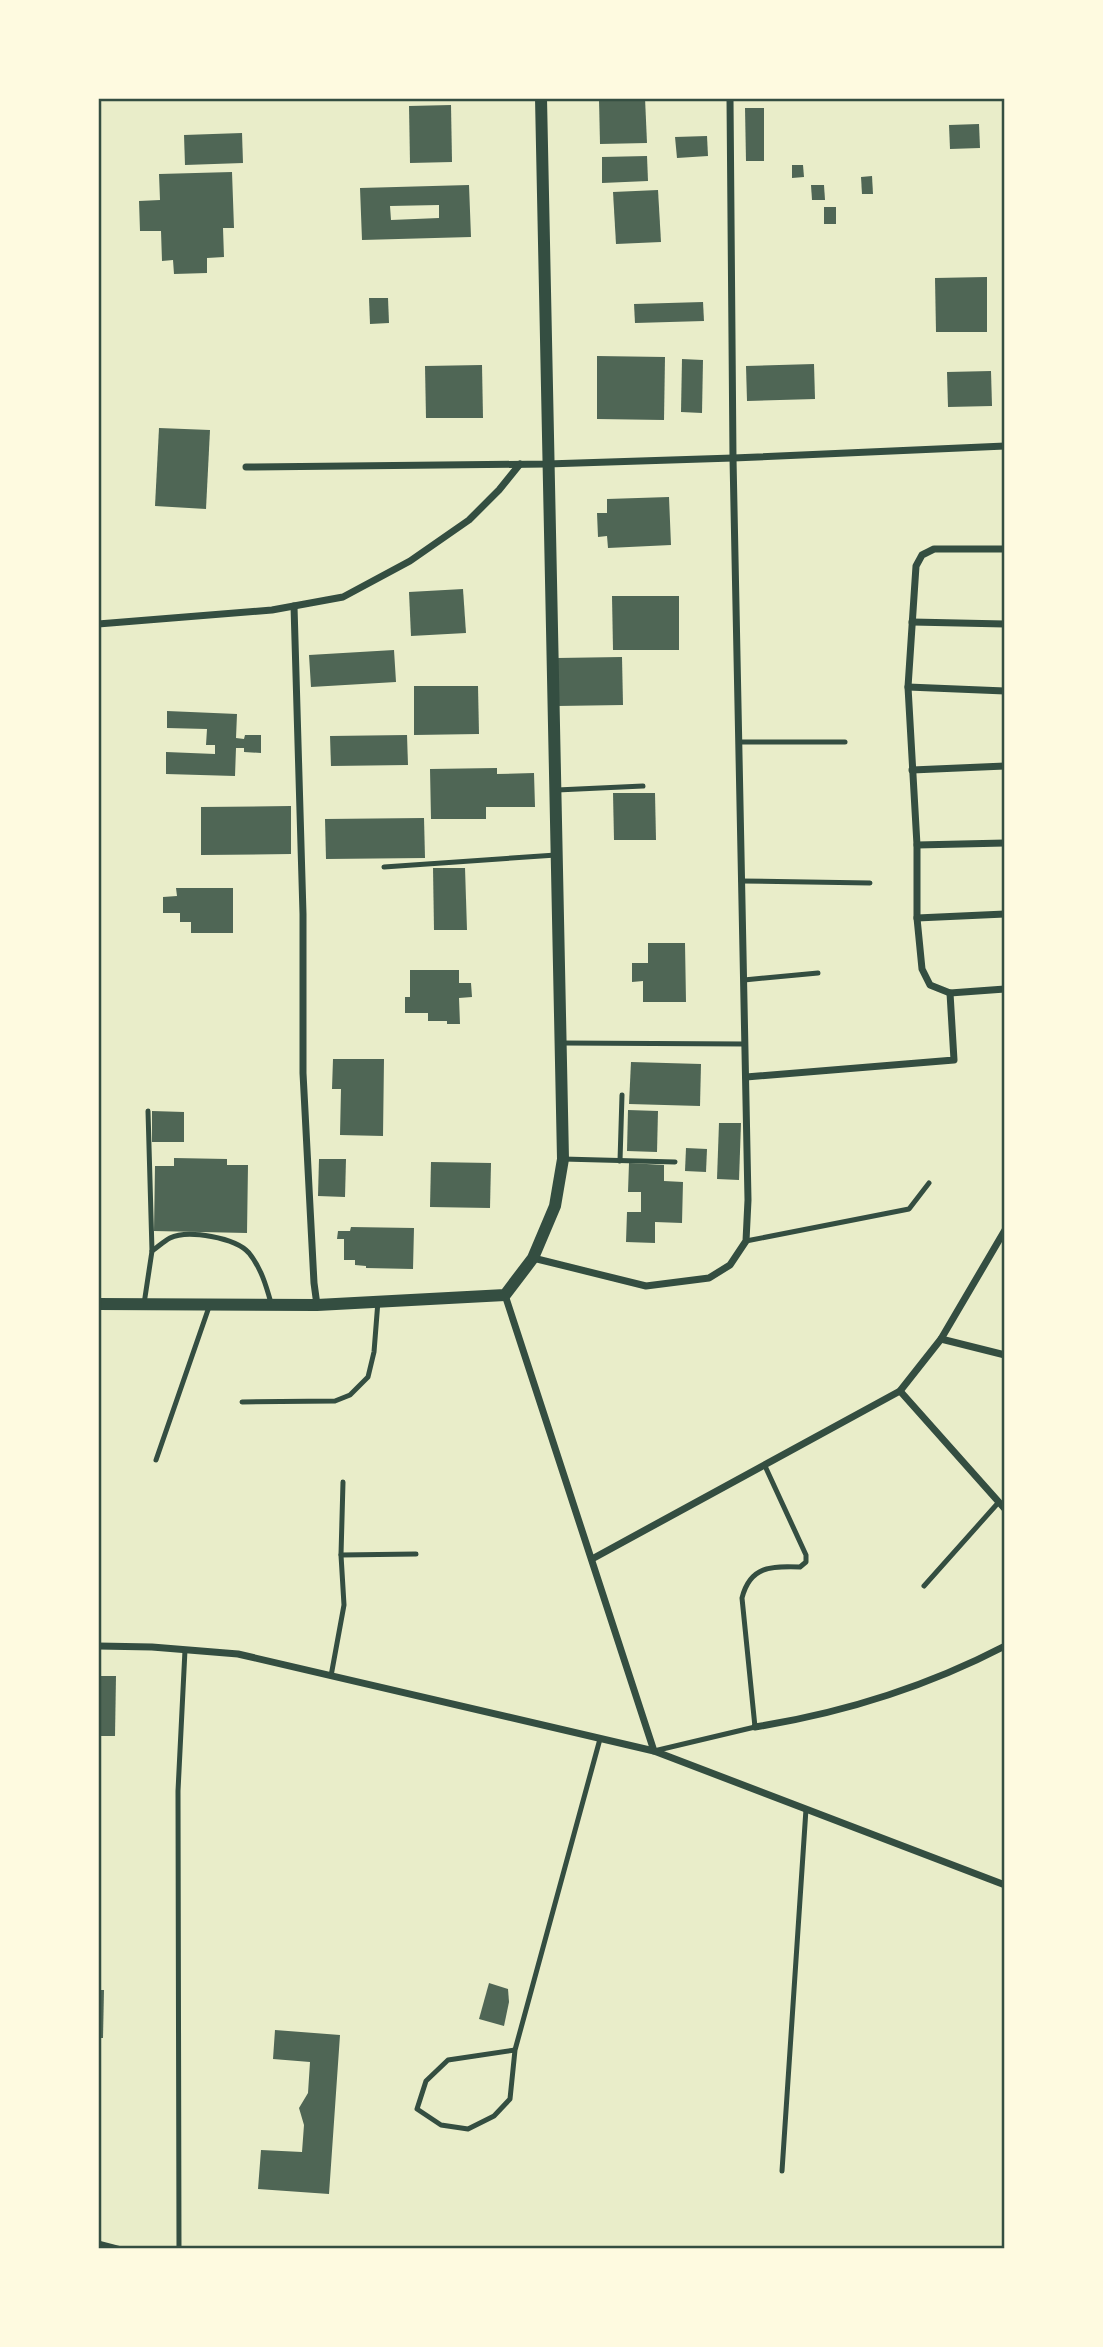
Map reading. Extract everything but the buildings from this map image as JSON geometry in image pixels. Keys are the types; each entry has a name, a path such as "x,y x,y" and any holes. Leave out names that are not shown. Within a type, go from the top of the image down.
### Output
{"street":[{"path":"505,1295 533,1258 555,1206 563,1159 541,98"},
{"path":"533,1258 646,1286 709,1278 730,1265 746,1241 748,1200 733,458 730,98"},
{"path":"247,467 547,464 1005,446"},
{"path":"98,624 272,610 343,597 410,561 469,520 520,464"},
{"path":"1005,550 934,549 922,555 916,566 908,687 917,845 917,918 922,969 930,985 950,993 1005,989"},
{"path":"294,606 303,914 303,1073 317,1304"},
{"path":"912,622 1005,624"},
{"path":"908,687 1005,691"},
{"path":"912,770 1005,766"},
{"path":"917,845 1005,843"},
{"path":"917,918 1005,914"},
{"path":"746,1077 954,1060 950,993"},
{"path":"592,1559 900,1391 942,1339 1005,1230"},
{"path":"98,1304 317,1304 505,1295"},
{"path":"505,1295 654,1751"},
{"path":"942,1339 1005,1355"},
{"path":"900,1391 1005,1509"},
{"path":"98,1646 239,1654 654,1751 1005,1885"},
{"path":"755,1727 807,1719 884,1698 948,1673 1005,1646"}],"lane":[{"path":"739,742 845,742"},
{"path":"554,790 643,786"},
{"path":"384,867 556,855"},
{"path":"741,881 870,883"},
{"path":"744,979 818,973"},
{"path":"560,1042 745,1044"},
{"path":"620,1161 622,1095"},
{"path":"144,1304 152,1251 148,1111"},
{"path":"563,1159 675,1162"},
{"path":"746,1241 909,1209 929,1183"},
{"path":"152,1251 172,1237 191,1235 232,1242 247,1251 259,1267 271,1304"},
{"path":"242,1402 335,1401 350,1395 368,1377 374,1352 378,1301"},
{"path":"156,1460 210,1304"},
{"path":"654,1751 755,1727 742,1598 746,1584 755,1573 770,1567 800,1567 806,1562 806,1555 765,1466"},
{"path":"331,1676 344,1605 341,1555 343,1482"},
{"path":"924,1586 998,1503"},
{"path":"341,1555 416,1554"},
{"path":"179,2249 178,1791 185,1650"},
{"path":"515,2050 447,2060 426,2081 417,2109 441,2125 468,2129 494,2116 510,2099 515,2050 600,1738"},
{"path":"782,2171 806,1809"},
{"path":"98,2243 121,2249"}]}
